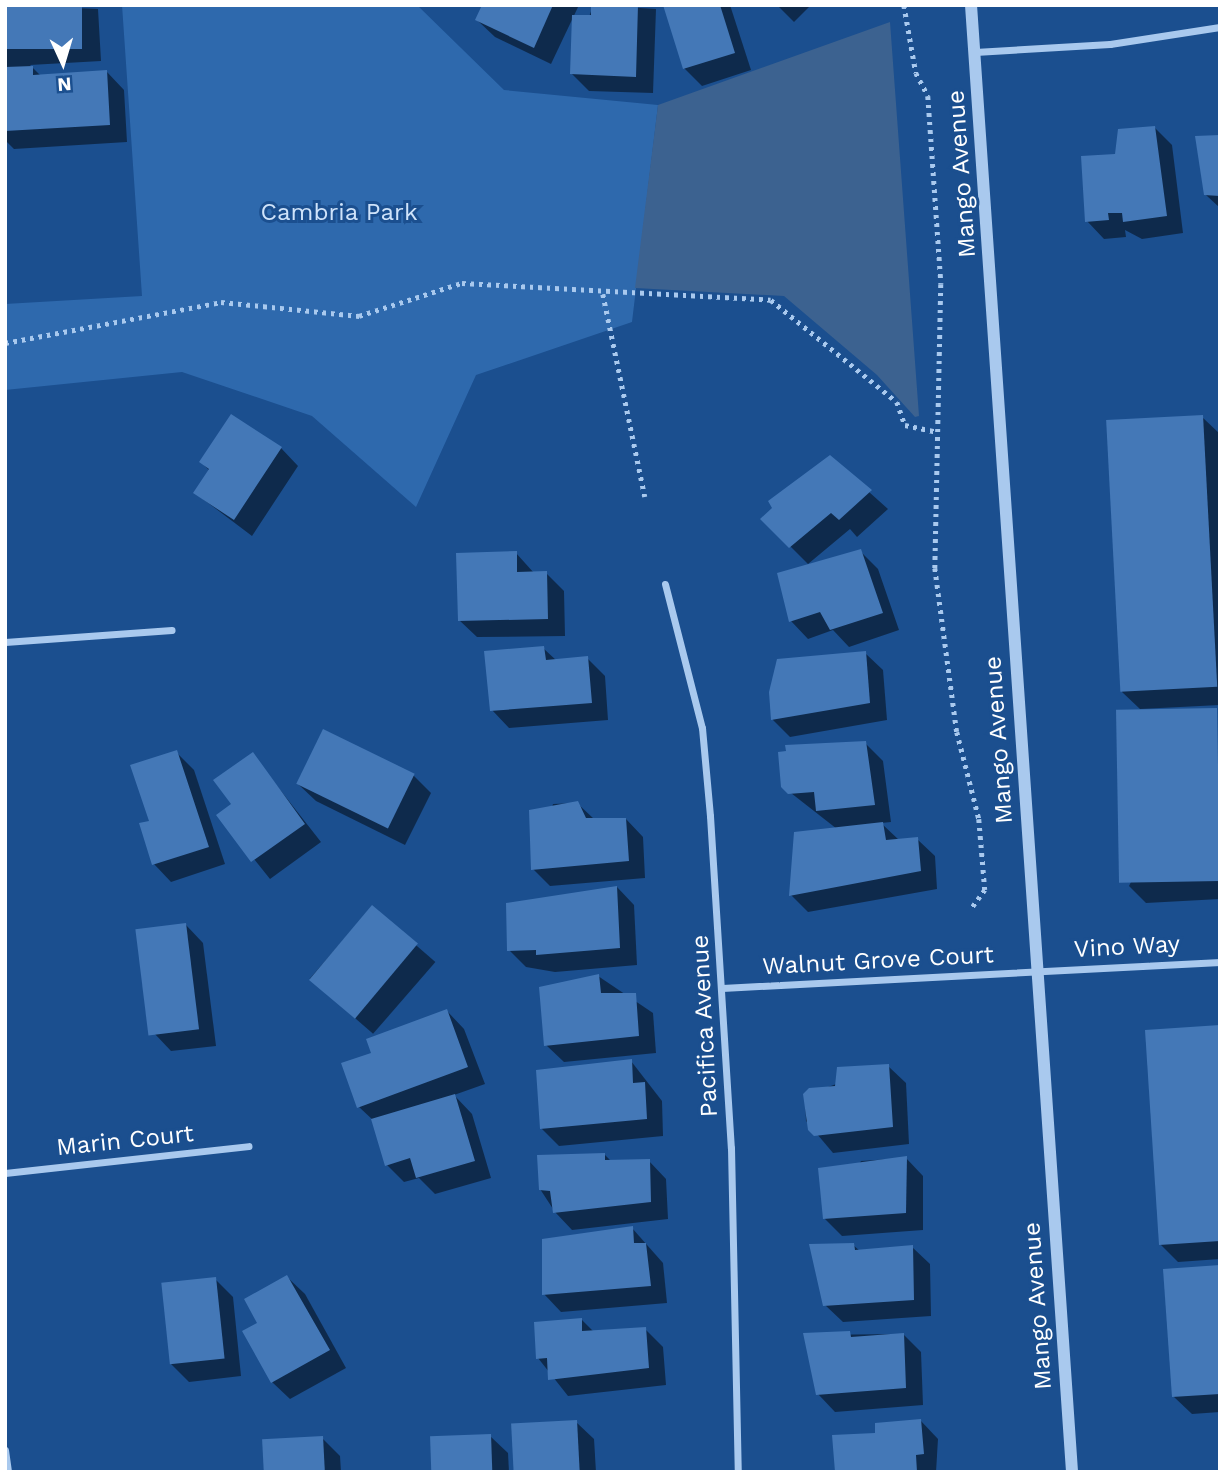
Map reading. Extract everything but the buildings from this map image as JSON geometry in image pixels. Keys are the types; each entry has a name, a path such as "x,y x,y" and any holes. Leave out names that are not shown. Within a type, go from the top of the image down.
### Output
{"street":[{"name":"Mango Avenue","path":"971,5 1035,972 1072,1472"},
{"path":"975,52 1110,44 1220,27"},
{"name":"Pacifica Avenue","path":"665,584 702,728 722,988 738,1472"},
{"path":"5,642 172,630"},
{"name":"Vino Way","path":"1035,972 1220,962"},
{"name":"Walnut Grove Court","path":"722,988 1035,972"},
{"name":"Marin Court","path":"5,1173 249,1146"},
{"path":"5,1450 8,1472"}],"path":[{"path":"904,5 916,73 928,96 942,284 934,431 939,613 957,732 979,818 985,890 972,908"},
{"path":"5,343 221,302 359,316 462,283 783,304 897,402 905,425 934,431"},
{"path":"603,294 645,497"}],"green space":[{"name":"Cambria Park","path":"122,5 417,5 504,90 658,105 632,322 476,375 416,507 312,416 182,372 5,390 5,304 142,296"}],"shaded area":[{"path":"890,22 919,416 915,417 877,375 784,296 635,288 658,105"}]}
